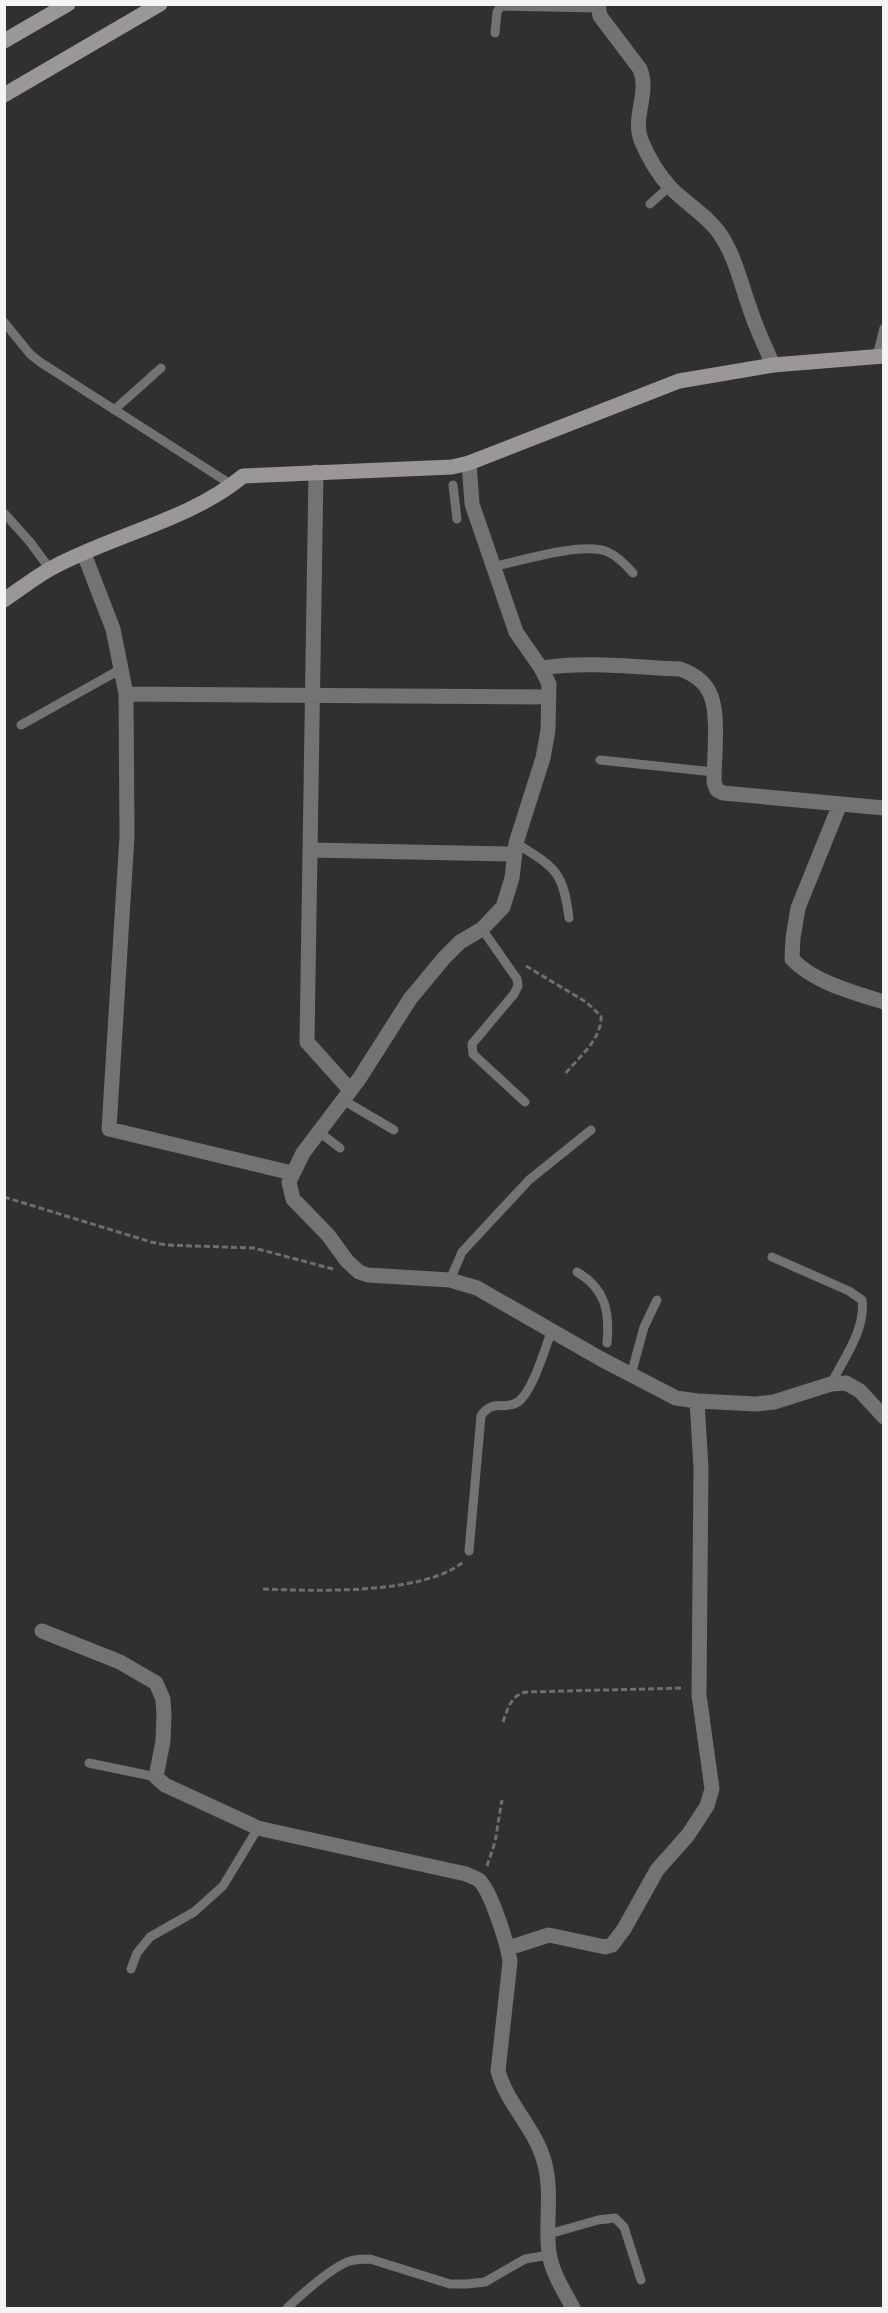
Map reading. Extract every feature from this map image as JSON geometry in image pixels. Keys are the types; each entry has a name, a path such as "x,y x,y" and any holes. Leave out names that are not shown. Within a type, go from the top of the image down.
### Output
{"street":[{"path":"4,41 68,4"},
{"path":"4,95 160,4"},
{"path":"598,6 600,16 644,77 645,87 638,125 640,138 669,186 702,213 727,246 739,273 749,308 773,365"},
{"path":"4,600 50,569 159,522 232,485 243,476 316,472 452,470 679,381 773,365 880,356"},
{"path":"469,463 472,504 516,632 542,668 549,684 548,730 543,758 515,849 512,878 503,907 482,929 460,942 410,999 292,1173 289,1182 293,1199 359,1272 368,1275 450,1280 477,1287 631,1375 676,1398 756,1404 774,1402 831,1384 846,1383 860,1391 884,1417"},
{"path":"316,472 307,1042 347,1095"},
{"path":"84,554 113,629 126,694 127,836 109,1129 292,1173"},
{"path":"542,668 598,664 680,669 693,674 711,695 714,713 714,772 717,789 723,793 884,808"},
{"path":"126,694 549,697"},
{"path":"840,804 798,908 792,959 801,969 851,992 884,1002"},
{"path":"310,850 515,849"},
{"path":"508,1948 549,1935 604,1947 612,1945 624,1929 657,1870 688,1835 707,1806 712,1789 699,1687 701,1468 697,1401"},
{"path":"42,1631 120,1662 156,1683 163,1699 164,1715 156,1777 165,1785 258,1828 466,1874 479,1880 487,1891 508,1948 510,1962 498,2071 502,2086 536,2139 544,2161 548,2185 549,2255 554,2271 573,2308"}],"lane":[{"path":"495,33 497,12 501,6 598,6"},
{"path":"650,204 669,186"},
{"path":"4,322 30,354 40,362 232,485"},
{"path":"880,356 884,328"},
{"path":"114,410 161,368"},
{"path":"453,485 457,519"},
{"path":"4,513 50,569"},
{"path":"493,567 577,549 594,548 608,552 633,573"},
{"path":"21,725 121,669"},
{"path":"600,760 714,772"},
{"path":"515,849 543,861 558,874 566,890 570,918"},
{"path":"482,929 517,979 518,986 514,994 472,1044 471,1050 525,1102"},
{"path":"347,1095 394,1130"},
{"path":"450,1280 462,1252 529,1180 591,1130"},
{"path":"319,1132 340,1148"},
{"path":"772,1257 849,1291 862,1300 864,1312 861,1323 831,1384"},
{"path":"577,1272 598,1288 604,1302 608,1322 607,1342"},
{"path":"631,1375 644,1327 657,1300"},
{"path":"469,1551 481,1416 493,1405 514,1404 520,1400 530,1386 552,1330"},
{"path":"89,1763 156,1777"},
{"path":"131,1969 137,1953 150,1937 194,1912 223,1887 258,1828"},
{"path":"549,2234 598,2220 615,2218 624,2227 641,2280"},
{"path":"287,2308 330,2273 347,2262 359,2259 370,2259 450,2284 468,2284 485,2282 525,2259 549,2255"}],"path":[{"path":"521,963 586,1002 600,1016 601,1027 595,1038 565,1074"},
{"path":"4,1197 151,1242 166,1245 254,1248 321,1266 359,1272"},
{"path":"263,1589 330,1591 407,1583 443,1574 456,1568 463,1562 469,1551"},
{"path":"503,1722 512,1700 518,1694 526,1692 699,1687"},
{"path":"479,1880 495,1842 502,1800"}]}
